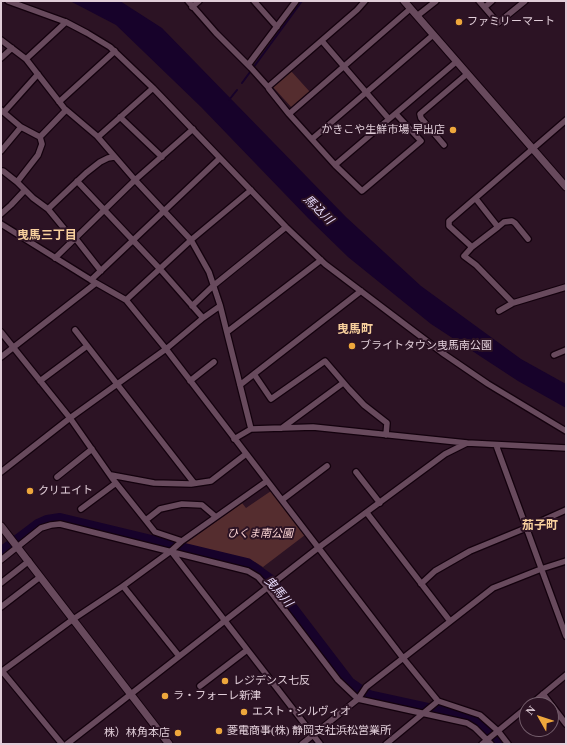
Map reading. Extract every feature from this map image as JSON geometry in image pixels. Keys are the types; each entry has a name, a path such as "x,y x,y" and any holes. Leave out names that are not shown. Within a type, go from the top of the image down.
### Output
{"street":[{"path":"8,1 66,22 87,33 115,51 154,88 286,227 321,260 444,354 488,384 566,431"},
{"path":"188,1 216,33 251,68 335,165 362,191 421,141 396,114"},
{"path":"192,6 199,1"},
{"path":"254,1 277,27"},
{"path":"251,68 277,27 296,1"},
{"path":"268,87 357,10 365,1"},
{"path":"404,1 566,187"},
{"path":"417,16 436,1"},
{"path":"479,1 498,23 525,1"},
{"path":"484,7 492,1"},
{"path":"290,114 410,9"},
{"path":"26,59 66,22"},
{"path":"312,139 433,35"},
{"path":"1,40 26,59 66,110 98,137 114,157 190,240 209,272 220,306 251,429"},
{"path":"322,41 389,119"},
{"path":"1,58 12,48"},
{"path":"59,102 115,51"},
{"path":"335,165 456,62"},
{"path":"17,182 38,155 42,144 40,138 20,127 2,111 38,74"},
{"path":"444,145 421,118 420,114 467,74"},
{"path":"98,137 154,88"},
{"path":"40,138 66,110"},
{"path":"120,117 162,157"},
{"path":"472,247 449,226 449,221 566,120"},
{"path":"1,151 20,127"},
{"path":"56,258 135,180 193,129"},
{"path":"48,210 77,181 100,162 114,157"},
{"path":"1,357 94,282 101,271 132,240 220,158"},
{"path":"1,171 17,182 48,210 67,232 76,239 101,271"},
{"path":"77,181 160,269 203,318"},
{"path":"1,214 25,190"},
{"path":"126,300 190,240 251,190"},
{"path":"476,199 498,227"},
{"path":"513,303 476,265 464,256 472,247 504,222 512,221 515,223 528,239"},
{"path":"1,224 94,282 126,300 166,349 437,703 480,715 508,744"},
{"path":"192,306 213,286 286,227"},
{"path":"227,332 321,260"},
{"path":"499,311 513,303 566,287"},
{"path":"240,385 361,291"},
{"path":"1,472 70,418 166,349 203,318 220,306"},
{"path":"76,330 194,483"},
{"path":"1,332 70,418 116,483 155,532 180,542"},
{"path":"40,381 87,346"},
{"path":"554,355 566,350"},
{"path":"254,374 271,399 325,361 364,405 387,423 386,435"},
{"path":"190,381 214,362"},
{"path":"282,428 343,383"},
{"path":"234,439 251,429 313,427 467,444 566,448"},
{"path":"67,744 318,548 445,454 467,444"},
{"path":"496,445 566,636"},
{"path":"56,476 92,449"},
{"path":"111,475 154,483 194,483 211,481 246,454"},
{"path":"282,500 327,466"},
{"path":"356,472 380,503"},
{"path":"62,744 2,671 267,481"},
{"path":"81,509 116,483"},
{"path":"146,520 160,509 182,504 202,505 216,517"},
{"path":"421,584 435,571 470,551 566,510"},
{"path":"367,513 450,621"},
{"path":"1,560 41,528 60,524 172,550 248,571 271,585 338,680 359,697 467,723 489,741"},
{"path":"1,526 169,744"},
{"path":"172,550 224,621 320,744"},
{"path":"302,744 359,697 366,687 493,588 566,561"},
{"path":"1,583 28,562"},
{"path":"1,607 40,577"},
{"path":"122,586 179,656"},
{"path":"200,686 247,650"},
{"path":"539,697 566,675"},
{"path":"543,694 566,724"},
{"path":"386,744 437,703"},
{"path":"482,744 489,741 497,732 519,714"}],"green space":[{"path":"291,71 310,92 292,108 273,87"},
{"name":"ひくま南公園","path":"271,491 305,535 263,567 255,562 182,546 242,503 246,508"}],"water":[{"name":"馬込川","path":"70,1 120,1 162,28 346,217 421,286 521,359 566,384 566,408 518,381 431,324 348,257 308,218 201,107 116,25"}],"waterway":[{"path":"242,83 302,1"},
{"path":"229,100 237,90"},
{"name":"曳馬川","path":"1,553 38,525 47,521 60,519 247,564 271,581 349,683 369,696 470,718 480,724 498,744"}],"place":[{"name":"ファミリーマート","path":"459,22"},
{"name":"かきこや生鮮市場 早出店","path":"453,130"},
{"name":"ブライトタウン曳馬南公園","path":"352,346"},
{"name":"クリエイト","path":"30,491"},
{"name":"レジデンス七反","path":"225,681"},
{"name":"ラ・フォーレ新津","path":"165,696"},
{"name":"エスト・シルヴィオ","path":"244,712"},
{"name":"菱電商事(株) 静岡支社浜松営業所","path":"219,731"},
{"name":"株）林角本店","path":"178,733"}],"district":[{"name":"曳馬三丁目","path":"47,236"},
{"name":"曳馬町","path":"355,330"},
{"name":"茄子町","path":"540,526"}]}
